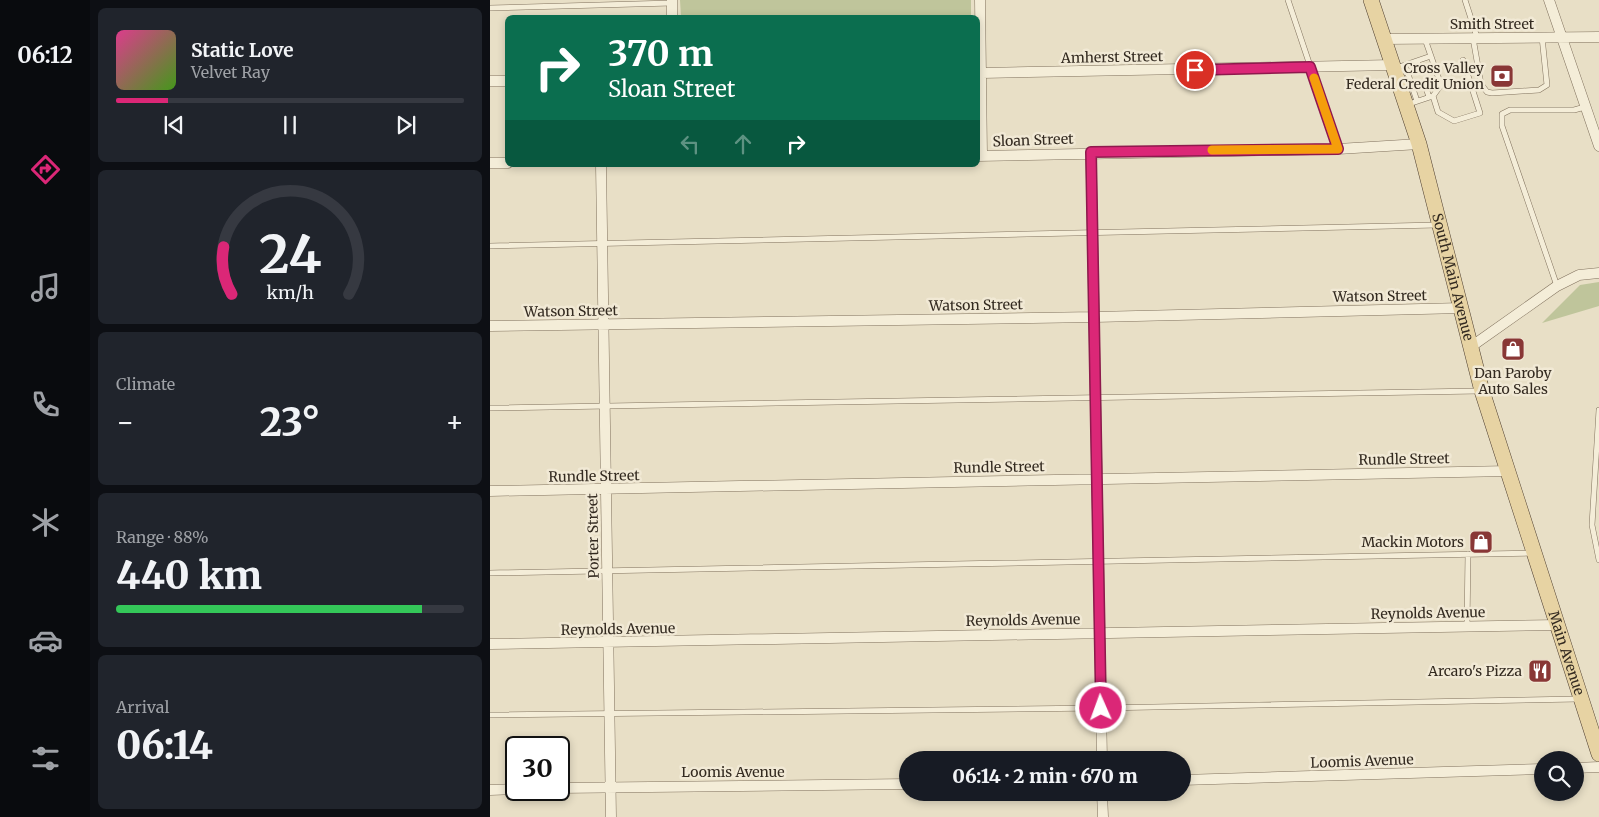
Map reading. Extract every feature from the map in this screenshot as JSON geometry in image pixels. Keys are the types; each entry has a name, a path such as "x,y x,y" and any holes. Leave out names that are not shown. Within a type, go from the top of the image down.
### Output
{"main road":[{"name":"South Main Avenue","path":"1371,0 1384,39 1412,103 1419,144 1482,391 1534,553"},
{"name":"Main Avenue","path":"1534,553 1599,754"}],"street":[{"path":"980,0 982,73 980,156"},
{"path":"1549,0 1599,146"},
{"path":"672,2 672,15"},
{"name":"Smith Street","path":"1384,39 1599,37"},
{"name":"Amherst Street","path":"982,73 1397,66"},
{"path":"490,82 505,81"},
{"name":"Sloan Street","path":"980,156 1091,152 1338,149 1419,144"},
{"path":"1091,152 1099,562 1098,632 1102,751"},
{"path":"490,163 505,163"},
{"name":"Porter Street","path":"601,167 602,325 606,406 608,643 611,715 611,817"},
{"path":"1472,346 1557,286 1579,275 1599,273"},
{"name":"Watson Street","path":"490,326 1094,317 1462,308"},
{"name":"Rundle Street","path":"490,491 1509,471"},
{"name":"Reynolds Avenue","path":"490,644 1556,625"},
{"path":"1584,768 1599,768"},
{"name":"Loomis Avenue","path":"1191,780 1534,769"},
{"name":"Loomis Avenue","path":"570,788 899,784"},
{"path":"490,790 505,789"},
{"path":"1102,801 1102,817"}],"lane":[{"path":"1288,0 1338,149"},
{"path":"1465,0 1475,37 1481,84 1487,92 1539,90 1547,85 1542,38"},
{"path":"490,8 672,2"},
{"path":"1412,103 1431,97 1441,85 1425,38"},
{"path":"1397,66 1431,56"},
{"path":"1425,85 1438,112 1454,121 1480,113 1463,60"},
{"path":"1418,61 1420,70"},
{"path":"1557,286 1502,126 1502,114 1510,110 1574,110 1586,107"},
{"path":"490,246 1440,225"},
{"path":"490,408 1482,391"},
{"path":"1599,410 1592,499 1592,525 1599,560"},
{"path":"490,573 1534,553"},
{"path":"1467,627 1468,554"},
{"path":"490,715 1101,708 1581,699"}],"green space":[{"path":"680,0 971,0 971,15 681,15"},
{"path":"1599,282 1599,306 1542,323 1580,285"}],"slow traffic":[{"path":"1212,150 1338,149 1314,78"}],"place":[{"name":"Cross Valley Federal Credit Union","path":"1502,76"},
{"name":"Dan Paroby Auto Sales","path":"1513,349"},
{"name":"Mackin Motors","path":"1481,542"},
{"name":"Arcaro's Pizza","path":"1540,671"}],"route":[{"path":"1101,708 1098,632 1099,562 1091,152 1338,149 1310,67 1195,70"}]}
